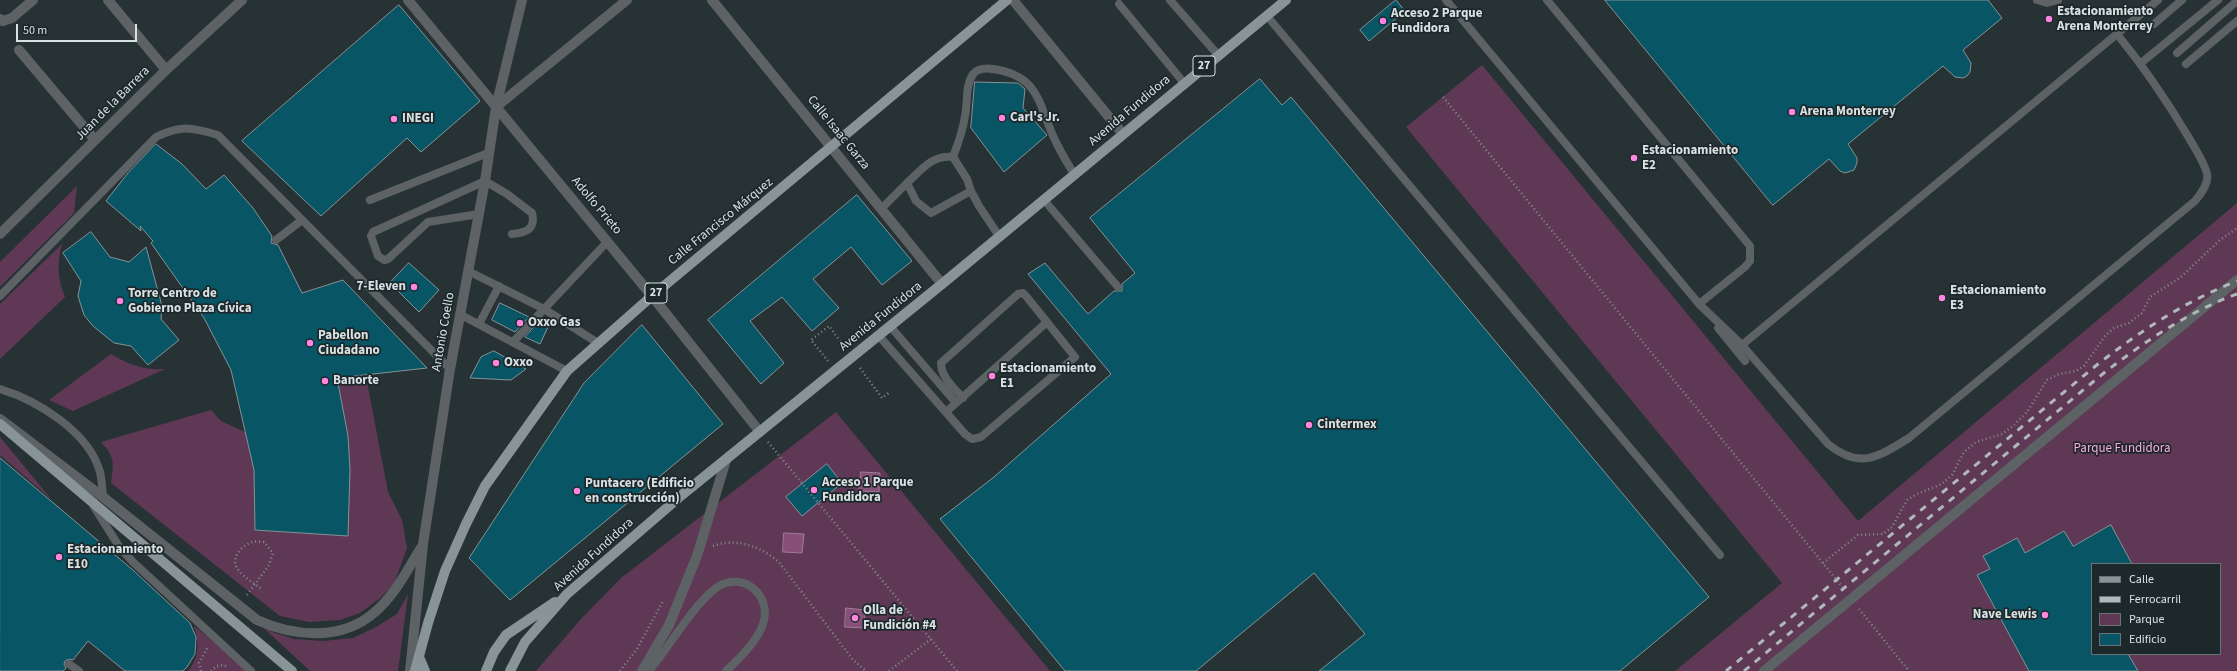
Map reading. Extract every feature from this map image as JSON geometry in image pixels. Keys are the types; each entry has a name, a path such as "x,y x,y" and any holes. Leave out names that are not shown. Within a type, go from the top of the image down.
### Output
{"main road":[{"name":"Calle Francisco Márquez","path":"415,671 445,571 485,486 567,371 652,296 833,147 1007,0"},
{"name":"Avenida Fundidora","path":"510,671 525,642 567,594 683,494 879,336 1286,0"},
{"path":"0,424 92,504 244,629 292,671"},
{"path":"486,671 494,652 506,635 567,594"},
{"path":"419,657 425,671"}],"street":[{"path":"0,19 3,21 12,18 33,0"},
{"path":"108,0 166,70"},
{"name":"Juan de la Barrera","path":"1,229 166,70 242,0"},
{"name":"Adolfo Prieto","path":"408,0 608,241 760,432"},
{"name":"Antonio Coello","path":"410,671 423,544 450,369 485,181 496,107 522,0"},
{"path":"496,107 627,0"},
{"name":"Calle Isaac Garza","path":"712,0 833,147 942,284"},
{"path":"1013,0 1123,134"},
{"path":"19,50 95,140"},
{"path":"1764,671 2237,280"},
{"path":"0,418 103,496 257,620 278,629 302,633 331,633 358,624 375,612 397,588 423,544"},
{"path":"642,671 669,625 697,556 726,460"}],"lane":[{"path":"1170,0 1218,55"},
{"path":"1446,0 1745,361"},
{"path":"1548,0 1750,246 1750,261 1745,267 1698,304"},
{"path":"2037,0 2047,3 2058,0"},
{"path":"1742,345 2158,0"},
{"path":"2154,24 2182,0"},
{"path":"2141,63 2218,0"},
{"path":"2177,53 2237,1"},
{"path":"1119,4 1184,83"},
{"path":"1267,16 1720,555"},
{"path":"2186,64 2237,21"},
{"path":"1698,304 1742,345 1828,444 1846,457 1872,458 1885,453 1909,438 2195,201 2202,192 2207,174 2202,161 2168,102 2141,63 2117,34"},
{"path":"999,236 971,191 967,179 953,157 965,116 968,86 973,74 983,68 995,70 1020,78 1030,84 1041,103 1055,142 1074,174"},
{"path":"0,296 156,137 174,128 198,128 218,135 450,369"},
{"path":"370,200 488,153"},
{"path":"882,208 931,161 942,156 953,157"},
{"path":"479,214 428,222 388,259 384,260 378,256 372,233 485,181 532,213 533,223 529,230 523,233 512,234"},
{"path":"908,183 916,201 932,212 944,207 971,191"},
{"path":"1044,200 1118,287"},
{"path":"428,207 428,222"},
{"path":"276,240 302,220"},
{"path":"513,342 608,241"},
{"path":"468,271 544,309 598,343"},
{"path":"479,324 499,286"},
{"path":"879,336 965,434 972,439 981,437 1075,357 1026,296 1022,293 1018,294 941,363 941,370 959,400"},
{"path":"461,315 567,371"},
{"path":"946,412 1047,322"},
{"path":"890,326 959,400"},
{"path":"0,389 37,404 74,432 92,454 100,471 103,496"},
{"path":"92,504 120,548 133,562 251,671"},
{"path":"649,671 706,596 728,582 742,582 753,587 760,596 765,607 764,620 760,630 737,661 726,671"},
{"path":"70,664 79,671"}],"path":[{"path":"1443,97 1823,563 1909,671"},
{"path":"1823,563 1858,535 1883,534 1892,527 1907,500 1916,494 1942,484 1952,475 1964,452 1976,442 2002,434 2013,426 2027,412 2047,380 2059,374 2076,371 2084,366 2105,336 2114,328 2129,323 2142,313 2150,297 2181,277 2220,240 2237,228"},
{"path":"829,326 811,340 835,371"},
{"path":"882,398 890,392"},
{"path":"760,432 957,671"},
{"path":"708,548 718,544 751,544 766,551 779,562 853,660 866,671"},
{"path":"249,580 262,589"},
{"path":"620,671 637,649 666,595"},
{"path":"889,671 931,639"},
{"path":"211,671 217,666 224,665 233,671"}],"green space":[{"name":"Parque Fundidora","path":"1482,65 1858,521 2237,203 2237,671 1675,671 1782,583 1406,127"},
{"path":"77,186 74,213 0,287 0,262"},
{"path":"62,244 59,258 59,277 65,297 0,359 0,304"},
{"path":"111,354 124,361 143,368 165,369 73,411 49,400"},
{"path":"366,376 388,492 402,520 407,548 394,584 379,599 360,613 340,620 309,622 280,616 111,483 113,465 111,456 101,442 211,410 221,421 247,433 254,470 255,530 348,536 348,436 337,378"},
{"path":"836,412 1050,671 536,671 580,620 621,578"},
{"path":"0,437 52,500 0,455"},
{"path":"408,594 398,671 310,671 254,619 272,632 294,639 323,641 353,638 376,627 397,614"},
{"path":"194,626 226,650 248,671 188,671 195,660 197,650 197,638"}],"shaded area":[{"path":"861,472 880,473 879,492 859,491"},
{"path":"784,533 804,534 802,553 783,552"},
{"path":"846,608 865,610 864,628 845,627"}],"building":[{"name":"Acceso 2 Parque Fundidora","path":"1396,0 1405,11 1369,41 1360,30"},
{"name":"Arena Monterrey","path":"1605,0 1988,0 2002,18 1963,50 1971,63 1970,72 1967,76 1963,78 1955,77 1943,66 1848,144 1857,158 1857,163 1854,170 1845,173 1840,171 1829,159 1773,205"},
{"name":"INEGI","path":"399,5 480,101 421,152 407,138 321,216 242,141"},
{"name":"Cintermex","path":"1260,79 1282,105 1291,97 1709,597 1620,671 1319,671 1365,634 1314,573 1196,671 1065,671 940,519 994,477 1111,374 1028,274 1045,263 1088,314 1114,291 1122,291 1122,284 1135,273 1090,218"},
{"name":"Carl's Jr.","path":"975,82 1018,83 1025,89 1023,108 1047,135 1004,172 971,128"},
{"name":"Pabellon Ciudadano","path":"156,144 182,164 206,189 224,175 253,208 272,236 271,243 278,245 302,293 343,280 427,368 337,378 348,436 350,470 348,536 255,530 254,470 231,370 204,318 151,243 153,241 140,226 141,231 106,201 128,173"},
{"path":"857,195 912,261 882,285 851,247 813,279 839,308 812,331 782,297 750,321 784,363 761,384 708,320"},
{"name":"Torre Centro de Gobierno Plaza Cívica","path":"91,232 110,257 129,262 146,247 162,306 161,319 179,340 148,365 131,346 114,343 93,326 84,315 78,296 81,281 63,253"},
{"name":"7-Eleven","path":"409,263 439,290 419,312 390,283"},
{"path":"500,303 529,317 515,332 492,320"},
{"path":"539,322 548,327 540,344 525,337"},
{"name":"Puntacero (Edificio en construcción)","path":"642,325 723,424 510,600 469,558 584,383"},
{"name":"Oxxo","path":"494,351 526,369 511,380 470,378 481,357"},
{"name":"Estacionamiento E10","path":"0,458 134,571 190,623 196,637 195,654 183,671 125,671 88,641 73,660 69,659 65,661 64,664 66,668 63,671 0,671"},
{"name":"Acceso 1 Parque Fundidora","path":"827,464 842,483 802,516 786,497"},
{"name":"Nave Lewis","path":"2111,525 2131,563 2091,563 2091,655 2129,655 2138,671 2029,671 1977,575 1990,569 1983,556 2017,538 2025,553 2064,531 2073,546"}],"railway":[{"path":"1726,671 2098,364 2147,328 2199,298 2237,281"},
{"path":"1744,671 2105,372 2168,328 2201,309 2237,294"}],"place":[{"name":"Estacionamiento Arena Monterrey","path":"2049,19"},
{"name":"Acceso 2 Parque Fundidora","path":"1383,21"},
{"name":"Arena Monterrey","path":"1792,112"},
{"name":"Carl's Jr.","path":"1002,118"},
{"name":"INEGI","path":"394,119"},
{"name":"Estacionamiento E2","path":"1634,158"},
{"name":"7-Eleven","path":"414,287"},
{"name":"Estacionamiento E3","path":"1942,298"},
{"name":"Torre Centro de Gobierno Plaza Cívica","path":"120,301"},
{"name":"Oxxo Gas","path":"520,323"},
{"name":"Pabellon Ciudadano","path":"310,343"},
{"name":"Oxxo","path":"496,363"},
{"name":"Estacionamiento E1","path":"992,376"},
{"name":"Banorte","path":"325,381"},
{"name":"Cintermex","path":"1309,425"},
{"name":"Acceso 1 Parque Fundidora","path":"814,490"},
{"name":"Puntacero (Edificio en construcción)","path":"577,491"},
{"name":"Estacionamiento E10","path":"59,557"},
{"name":"Nave Lewis","path":"2045,615"},
{"name":"Olla de Fundición #4","path":"855,618"}]}
